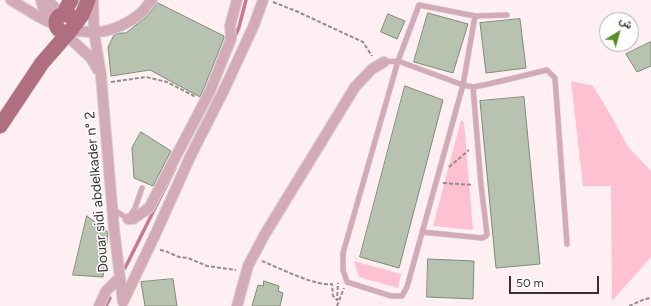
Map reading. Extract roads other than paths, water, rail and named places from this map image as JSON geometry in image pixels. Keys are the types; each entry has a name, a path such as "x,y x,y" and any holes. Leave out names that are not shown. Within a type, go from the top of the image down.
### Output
{"main road":[{"path":"66,25 67,7 71,0"},
{"path":"0,126 66,25 84,10 88,0"}],"street":[{"path":"15,0 39,17 94,32 111,29 131,20 142,12 152,0"},
{"path":"41,0 43,7 66,25"},
{"path":"47,0 66,25"},
{"name":"Douar sidi abdelkader n° 2","path":"93,0 94,32 103,79 119,278 123,304"},
{"path":"128,218 133,219 149,208 210,91 231,39 230,26 237,0"},
{"path":"123,304 191,155 224,90 254,25 268,1"},
{"name":"Douar sidi abdelkader n° 2","path":"66,25 90,57 103,79"},
{"path":"236,306 248,266 265,234 356,87 372,69 382,63"},
{"path":"99,306 106,291 119,278"}],"lane":[{"path":"475,16 463,85 407,287 402,296 391,296 347,282 344,270 343,253 398,61 420,4 475,16 507,15"},
{"path":"382,63 398,61 463,85 473,87 547,70 556,78 567,244"},
{"path":"422,232 482,238 487,234 481,185 473,87"},
{"path":"113,209 128,218 135,208 142,188"}],"waterway":[{"path":"234,39 239,27 246,0"},
{"path":"125,268 175,168"},
{"path":"106,306 110,298"}]}
